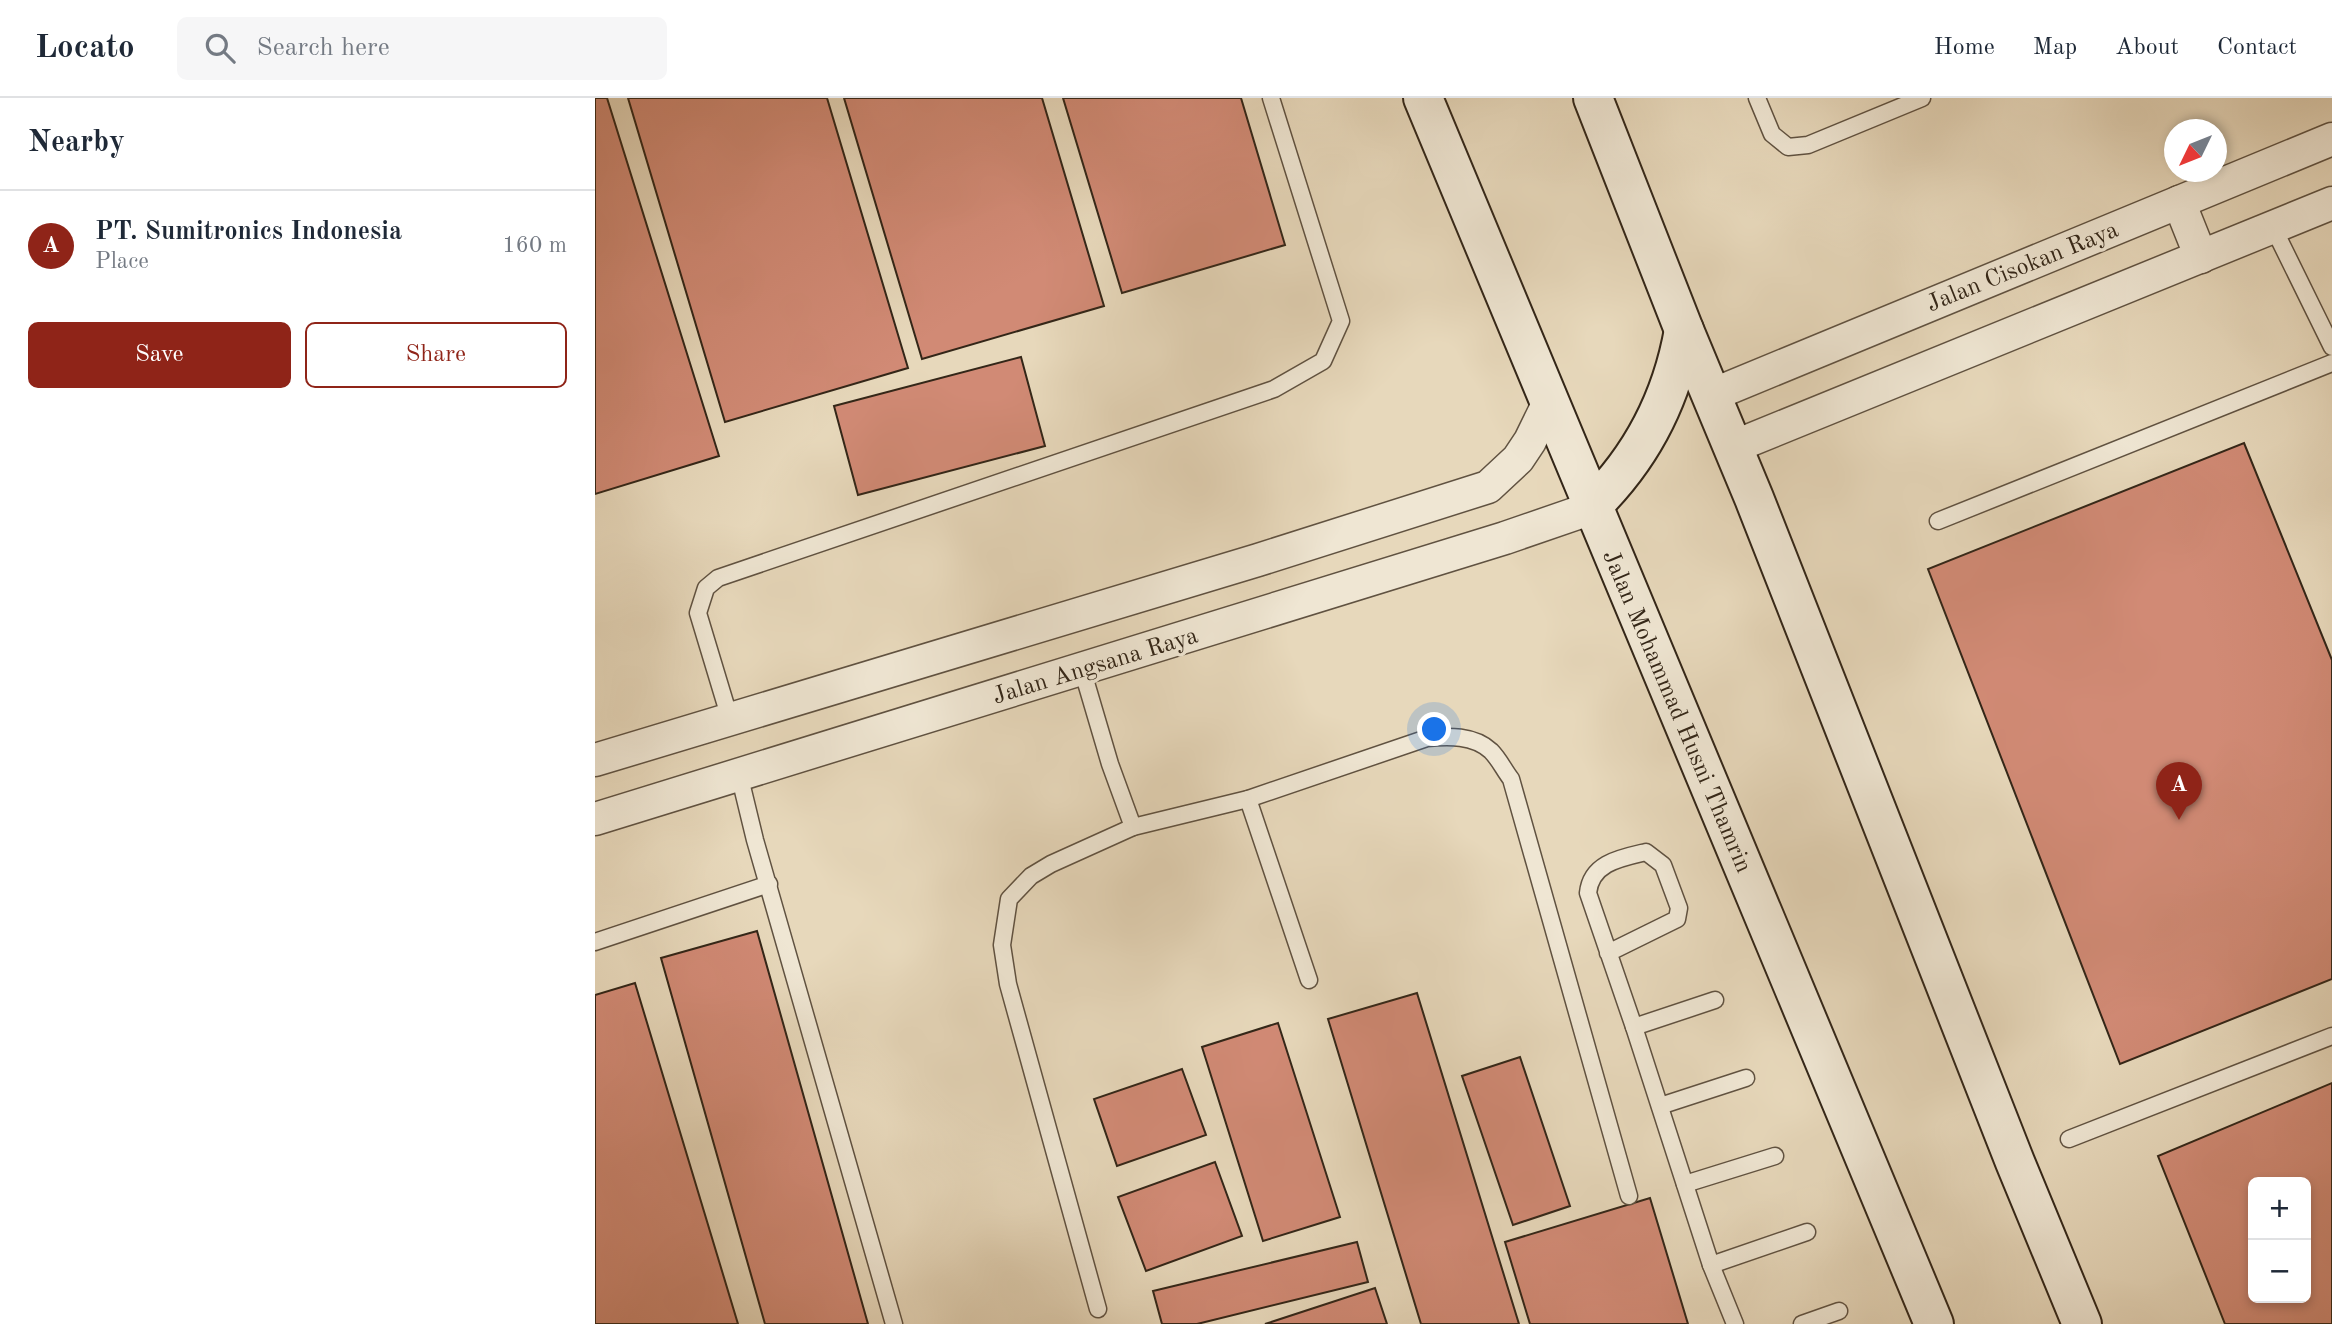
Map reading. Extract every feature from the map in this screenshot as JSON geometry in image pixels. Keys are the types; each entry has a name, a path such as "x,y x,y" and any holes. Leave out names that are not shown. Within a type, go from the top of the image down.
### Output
{"street":[{"name":"Jalan Mohammad Husni Thamrin","path":"1423,98 1934,1324"},
{"path":"1593,98 1684,330 1734,447 2015,1162 2082,1324"},
{"name":"Jalan Cisokan Raya","path":"1712,394 2332,139"},
{"path":"2179,202 2200,257"},
{"path":"1734,447 2332,203"},
{"path":"1592,506 1626,468 1653,425 1673,379 1684,330"},
{"path":"1614,558 1615,538 1625,499 1642,463 1665,431 1712,394"},
{"path":"595,760 1258,560 1488,487 1518,459 1550,400"},
{"name":"Jalan Angsana Raya","path":"595,819 1505,538 1592,506"}],"lane":[{"path":"730,719 698,613 706,588 718,578 1274,389 1323,361 1341,321 1271,98"},
{"path":"1757,98 1772,134 1788,147 1808,145 1922,98"},
{"path":"2273,227 2332,347"},
{"path":"1938,521 2332,363"},
{"path":"1082,669 1110,764 1133,827"},
{"path":"1098,1309 1008,984 1002,945 1009,899 1031,876 1051,864 1133,827 1248,799 1427,738 1446,736 1475,741 1491,751 1511,779 1629,1196"},
{"path":"739,774 894,1324"},
{"path":"1248,799 1309,981"},
{"path":"1608,953 1677,919 1679,908 1663,865 1646,852 1621,857 1599,869 1589,881 1588,893 1711,1265 1735,1324"},
{"path":"595,942 769,884"},
{"path":"1634,1027 1715,1000"},
{"path":"2069,1139 2332,1036"},
{"path":"1660,1106 1746,1078"},
{"path":"1685,1184 1775,1156"},
{"path":"1711,1265 1807,1232"},
{"path":"1802,1324 1839,1311"}],"building":[{"path":"595,98 607,98 719,456 595,494"},
{"path":"628,98 827,98 908,368 725,422"},
{"path":"844,98 1042,98 1104,306 922,359"},
{"path":"1063,98 1241,98 1285,245 1122,293"},
{"path":"1021,357 1045,446 858,495 834,406"},
{"path":"2244,443 2332,660 2332,979 2120,1064 1928,569"},
{"path":"757,931 868,1324 765,1324 661,958"},
{"path":"635,983 738,1324 595,1324 595,995"},
{"path":"1417,993 1519,1324 1421,1324 1328,1019"},
{"path":"1278,1023 1340,1217 1263,1241 1202,1047"},
{"path":"1520,1057 1570,1206 1513,1225 1462,1076"},
{"path":"1182,1069 1206,1135 1117,1166 1094,1099"},
{"path":"2332,1083 2332,1324 2225,1324 2158,1156"},
{"path":"1215,1162 1242,1236 1146,1271 1118,1197"},
{"path":"1650,1198 1688,1324 1530,1324 1505,1242"},
{"path":"1357,1242 1368,1282 1197,1324 1162,1324 1153,1291"},
{"path":"1375,1288 1387,1324 1265,1324"}],"place":[{"name":"PT. Sumitronics Indonesia","path":"2179,820"}]}
